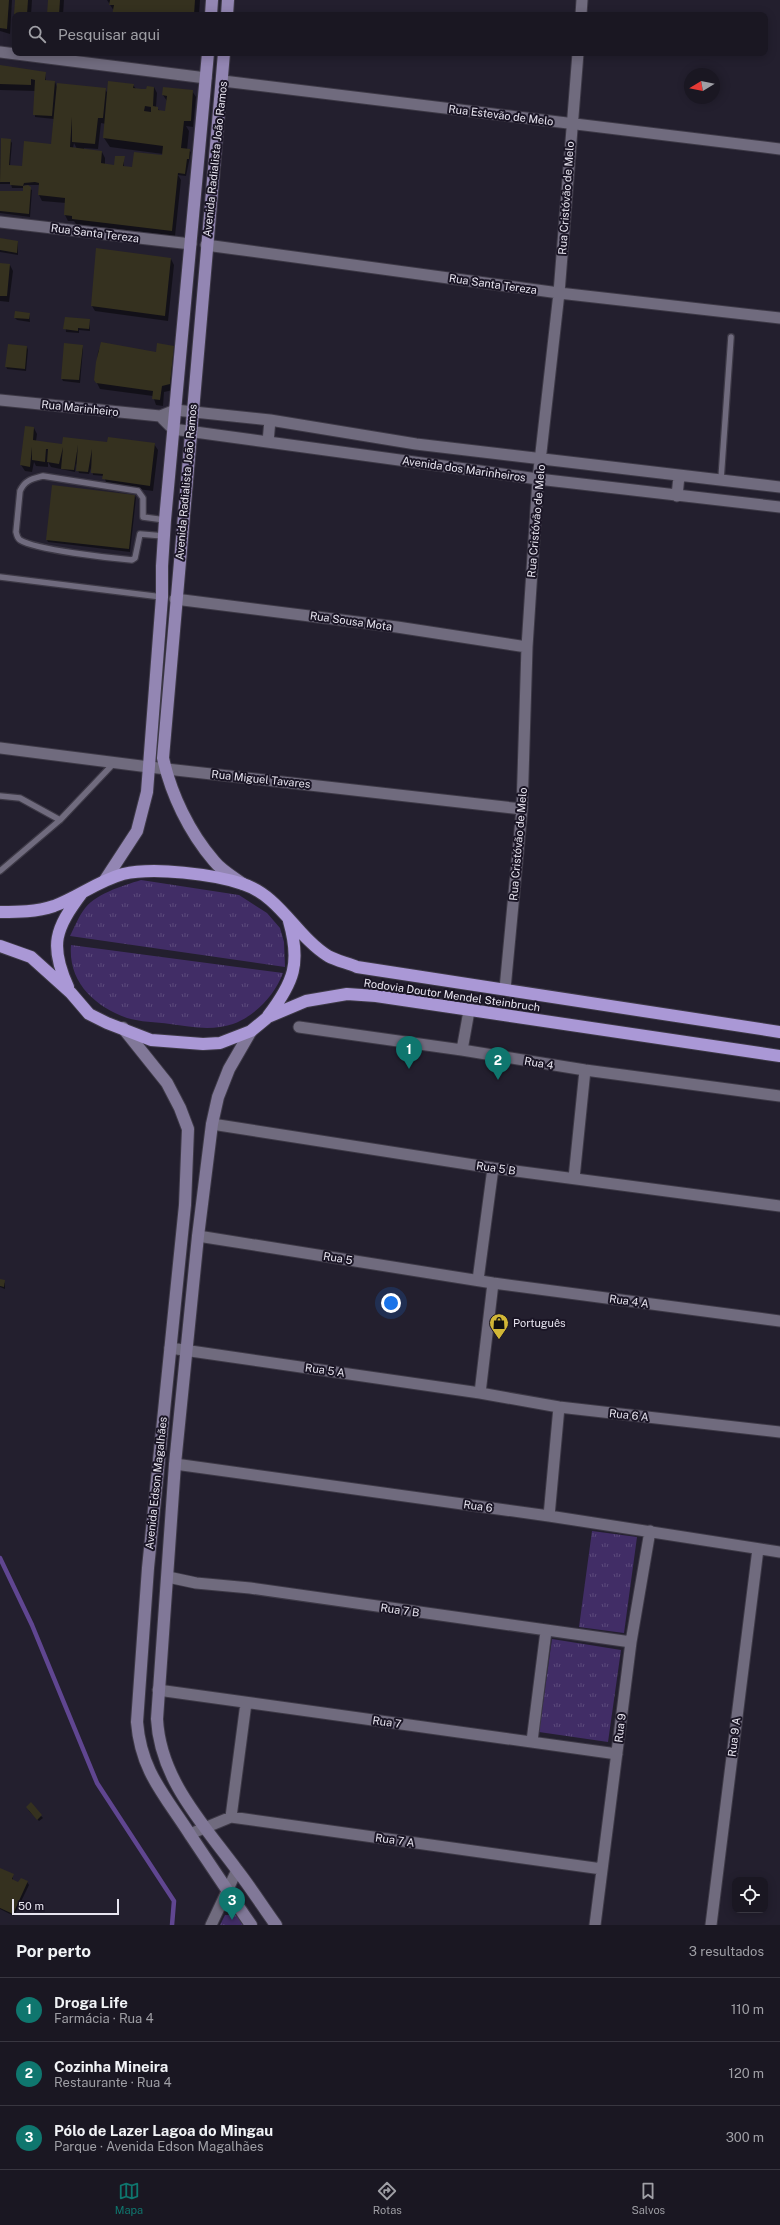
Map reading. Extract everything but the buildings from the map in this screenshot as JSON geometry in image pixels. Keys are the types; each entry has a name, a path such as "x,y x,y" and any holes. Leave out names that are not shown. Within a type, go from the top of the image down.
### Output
{"highway":[{"name":"Rodovia Doutor Mendel Steinbruch","path":"0,912 26,912 54,906 105,880 140,871 168,872 244,884 276,904 288,920 329,956 357,967 780,1032"},
{"path":"71,993 58,963 57,938 61,923 84,891"},
{"path":"268,1017 285,995 294,973 295,942 288,920"},
{"path":"0,946 31,957 71,993"},
{"name":"Rodovia Doutor Mendel Steinbruch","path":"71,993 89,1014 151,1040 203,1044 220,1043 251,1031 268,1017 306,1001 347,994 376,996 780,1056"}],"main road":[{"path":"211,12 212,0"},
{"path":"227,12 228,0"},
{"name":"Avenida Radialista João Ramos","path":"105,880 137,831 147,792 162,597 162,566 165,520 208,56"},
{"name":"Avenida Radialista João Ramos","path":"224,56 223,81 206,245 192,431 175,599 163,743 165,769 172,791 194,833 214,862 244,884"}],"street":[{"path":"581,12 582,0"},
{"path":"0,52 12,54"},
{"path":"32,56 206,78"},
{"name":"Rua Cristóvão de Melo","path":"505,989 522,809 527,647 538,479 559,293 578,56"},
{"name":"Rua Estevão de Melo","path":"223,81 780,149"},
{"name":"Rua Santa Tereza","path":"0,222 191,244"},
{"name":"Rua Santa Tereza","path":"206,245 559,293 780,318"},
{"name":"Rua Marinheiro","path":"0,400 160,416 175,410"},
{"name":"Avenida dos Marinheiros","path":"175,410 270,420 416,444 780,487"},
{"path":"160,416 173,429"},
{"path":"268,442 270,420"},
{"name":"Avenida dos Marinheiros","path":"173,429 538,479 780,507"},
{"path":"415,463 416,444"},
{"path":"677,496 679,476"},
{"name":"Rua Sousa Mota","path":"175,599 390,626 527,647"},
{"name":"Rua Miguel Tavares","path":"0,748 165,769 522,809"},
{"path":"462,1050 469,1011"},
{"name":"Rua 4","path":"299,1027 462,1050 585,1070 780,1096"},
{"name":"Avenida Edson Magalhães","path":"123,1028 167,1083 180,1108 188,1129 185,1205 148,1568 137,1722 138,1737 142,1756 161,1792 251,1925"},
{"name":"Avenida Edson Magalhães","path":"251,1031 229,1069 218,1097 212,1124 198,1236 188,1350 175,1464 157,1719 160,1746 167,1768 204,1827 276,1925"},
{"path":"574,1178 585,1070"},
{"name":"Rua 5 B","path":"212,1124 493,1168 780,1206"},
{"path":"478,1280 493,1168"},
{"name":"Rua 5","path":"198,1236 478,1280"},
{"name":"Rua 4 A","path":"478,1280 780,1321"},
{"path":"480,1393 493,1283"},
{"name":"Rua 5 A","path":"170,1348 480,1393"},
{"name":"Rua 6 A","path":"480,1393 559,1407 780,1432"},
{"path":"549,1516 559,1407"},
{"name":"Rua 6","path":"175,1464 549,1516 780,1552"},
{"name":"Rua 9","path":"595,1925 631,1642 650,1531"},
{"name":"Rua 9 A","path":"711,1925 758,1549"},
{"path":"148,1568 168,1577"},
{"name":"Rua 7 B","path":"168,1577 196,1583 250,1588 631,1642"},
{"path":"532,1741 546,1631"},
{"name":"Rua 7","path":"158,1690 617,1754"},
{"path":"231,1817 246,1703"},
{"name":"Rua 7 A","path":"190,1834 231,1817 602,1869"},
{"path":"211,1925 237,1870"}],"lane":[{"path":"721,480 731,337"},
{"path":"164,536 140,534 135,558 132,560 37,546 21,540 17,537 16,532 20,491 28,480 43,476 138,491 143,498 143,517 165,520"},
{"path":"0,577 162,597"},
{"path":"0,871 60,820 115,762"},
{"path":"0,796 20,798 60,820"}],"green space":[{"path":"141,880 239,895 267,913 280,928 284,942 285,967 70,936 83,911 94,900 109,891"},
{"path":"71,945 283,973 275,989 263,1004 249,1016 233,1024 202,1028 143,1021 127,1018 115,1013 104,1007 86,991 74,970 71,958"},
{"path":"592,1531 637,1537 624,1633 579,1627"},
{"path":"552,1639 621,1650 608,1742 539,1732"},
{"path":"225,1915 237,1915 244,1925 220,1925"}],"waterway":[{"path":"0,1558 32,1625 97,1783 174,1901 172,1925"}],"place":[{"name":"Droga Life","path":"409,1069"},
{"name":"Cozinha Mineira","path":"498,1080"},
{"name":"Português","path":"499,1340"},
{"name":"Pólo de Lazer Lagoa do Mingau","path":"232,1920"}]}
